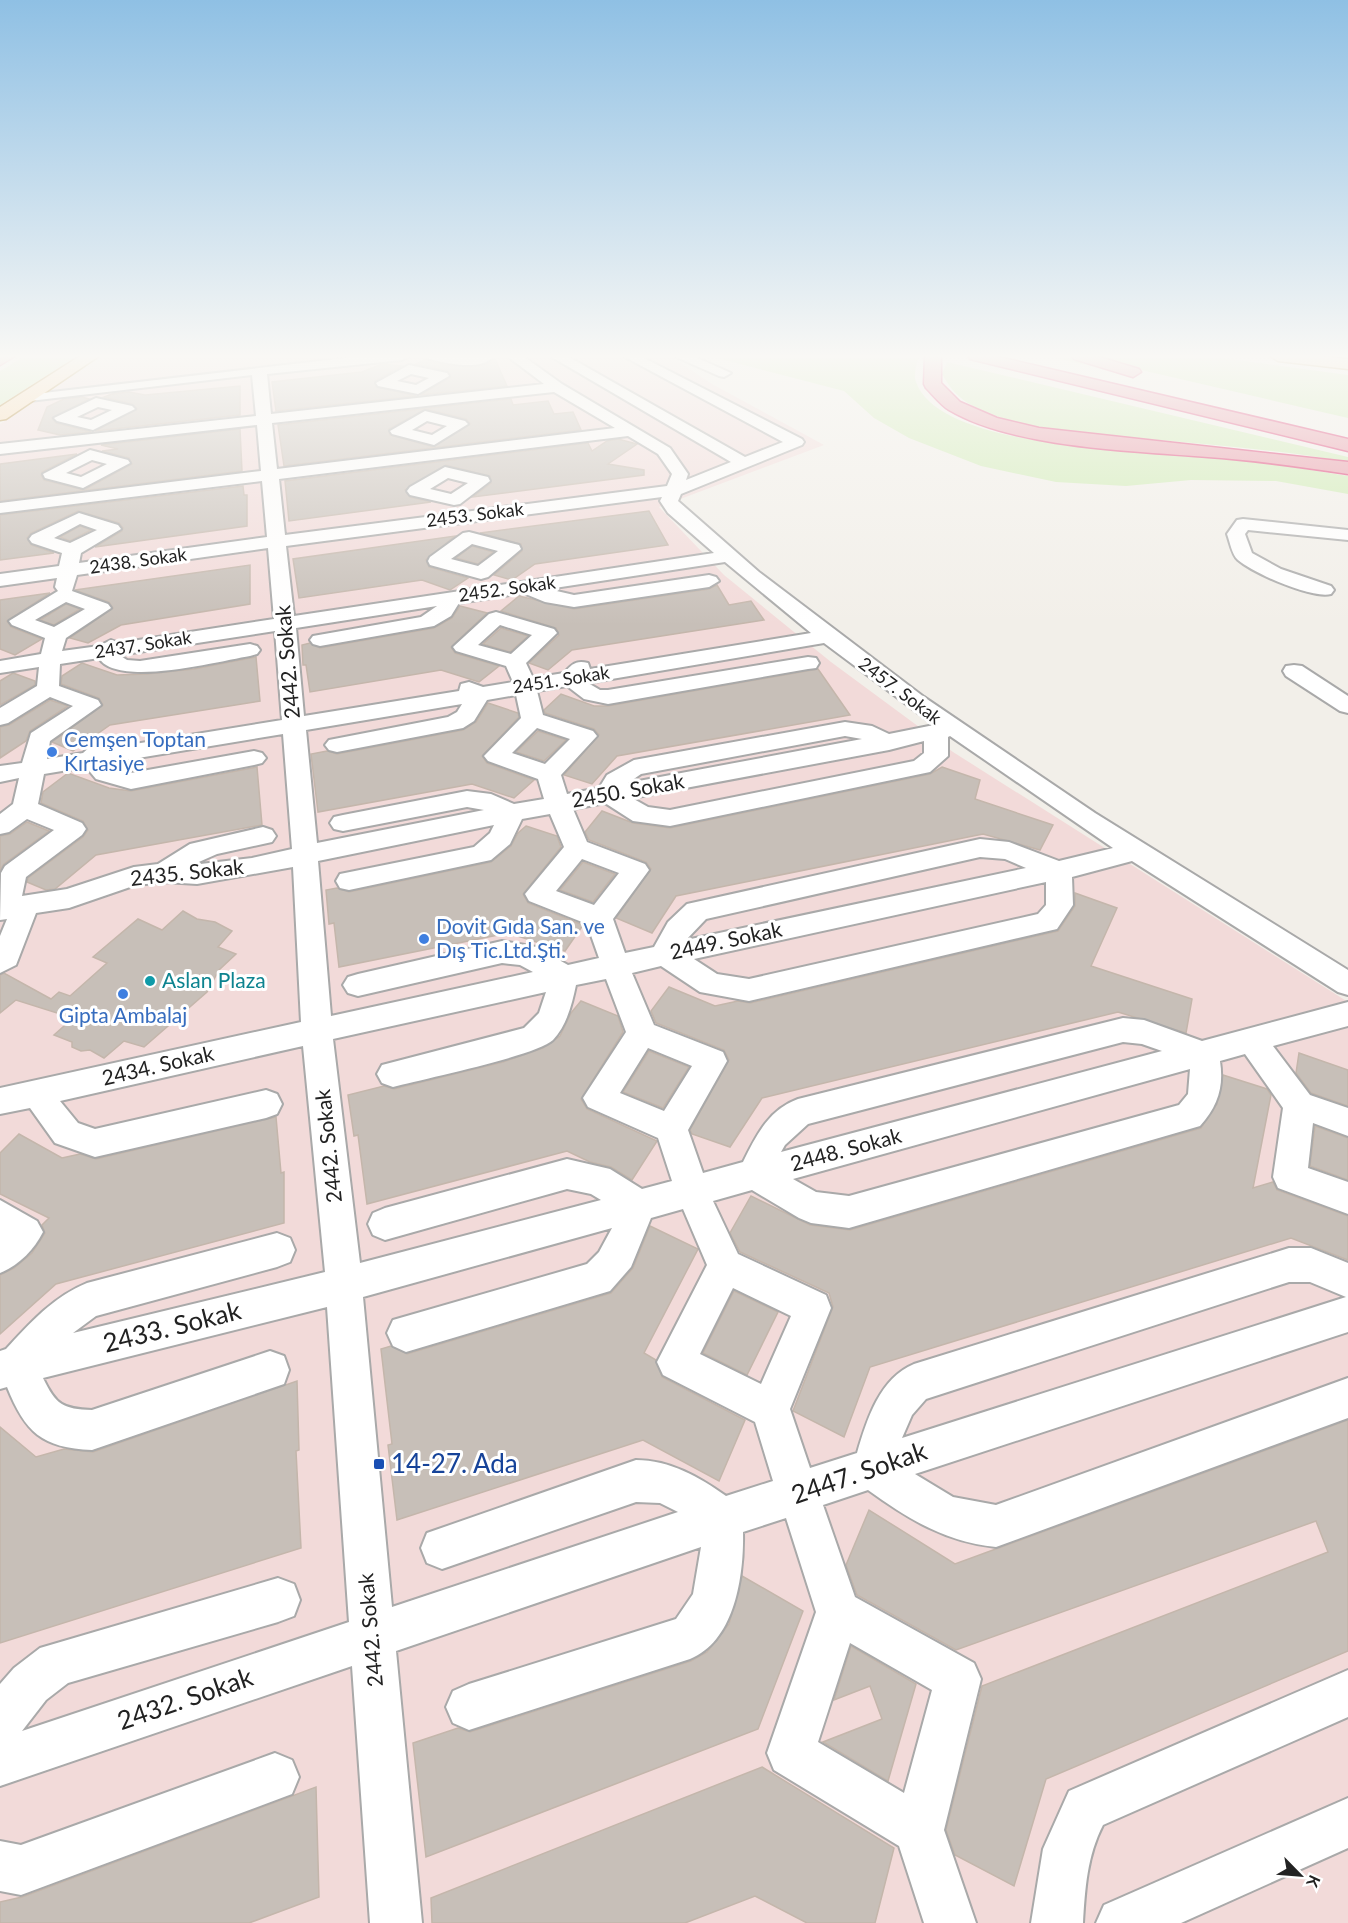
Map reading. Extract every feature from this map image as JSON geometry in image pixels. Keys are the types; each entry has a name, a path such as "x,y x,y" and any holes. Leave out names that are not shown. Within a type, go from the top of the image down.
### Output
{"highway":[{"path":"1144,446 1254,455 1348,468"}],"street":[{"path":"0,449 30,446"},
{"path":"0,462 35,457 57,446"},
{"path":"84,446 51,474 83,490 122,492 378,452 410,457"},
{"path":"0,508 41,503 83,490 122,464 98,446"},
{"name":"2442. Sokak","path":"263,446 285,623 305,854 317,1030 344,1285 396,1923"},
{"path":"433,446 473,450 490,459 507,460 587,450 596,446"},
{"path":"473,450 480,446"},
{"name":"2457. Sokak","path":"655,446 677,466 680,474 669,501 674,509 728,556 943,731 1348,984"},
{"path":"714,446 744,463"},
{"name":"2453. Sokak","path":"275,541 433,520 457,508 496,512 675,490 787,446"},
{"path":"122,492 146,481 267,468 410,457 436,447"},
{"path":"436,447 445,472"},
{"path":"301,485 386,474 401,468 410,457"},
{"path":"457,508 482,481 445,472 417,491 457,508 469,537"},
{"path":"79,519 83,490"},
{"path":"122,492 129,501 143,504 224,496"},
{"path":"0,497 22,496 41,503"},
{"path":"0,523 27,514 41,503"},
{"path":"496,512 510,520 531,524 634,510"},
{"path":"310,525 396,514 433,520"},
{"path":"79,519 112,529 72,550 38,539 79,519"},
{"path":"311,554 408,540 420,535 433,520"},
{"path":"1324,590 1274,573 1244,556 1236,534 1243,524 1348,535"},
{"path":"110,565 147,547 240,534"},
{"path":"469,537 437,561 484,583 496,618"},
{"path":"469,537 512,549 484,583"},
{"name":"2438. Sokak","path":"0,580 275,541"},
{"path":"64,595 66,571 72,550"},
{"path":"661,554 552,570 537,575 526,586 552,598 574,601 709,581"},
{"name":"2452. Sokak","path":"285,623 452,597 484,583 526,586 728,556"},
{"path":"110,565 125,575 143,577 243,564"},
{"path":"0,567 32,576"},
{"path":"0,595 16,588 32,576"},
{"path":"312,604 417,589 452,597 444,612 427,622 320,640"},
{"path":"48,688 50,659 56,634 101,608 64,595 19,621 56,634"},
{"path":"238,614 142,629 125,635 106,650 110,660 115,664 140,667 250,650"},
{"path":"496,618 463,647 515,662"},
{"path":"496,618 547,633 515,662"},
{"name":"2437. Sokak","path":"3,667 285,623"},
{"path":"758,630 597,655 587,660 572,678 588,693 608,697 808,663"},
{"name":"2451. Sokak","path":"0,774 828,636"},
{"path":"515,662 525,686 533,719"},
{"path":"1294,671 1348,706"},
{"path":"326,701 438,682 452,683 480,693 466,716 455,723 337,745"},
{"path":"0,720 48,688"},
{"path":"0,826 25,808 31,768 39,738 90,705 48,688"},
{"path":"254,758 131,781 104,774 91,758 112,741 135,732 258,711"},
{"path":"533,719 496,756 549,774"},
{"path":"533,719 585,736 549,774"},
{"path":"0,720 39,738"},
{"path":"608,795 642,815 670,818 922,767 936,756 943,731"},
{"name":"2450. Sokak","path":"305,854 943,731"},
{"path":"549,774 558,804 577,848 636,870 599,918"},
{"path":"343,823 467,799 482,800 512,813 495,845 477,857 349,881"},
{"path":"0,962 6,957 11,908 7,869 73,829 25,808"},
{"path":"165,873 183,857 196,850 263,836"},
{"path":"577,848 538,894 599,918 642,1033 712,1061 671,1129"},
{"path":"980,848 1009,850 1058,871 1063,900 1059,910 1047,922 749,990 710,984 664,954 678,929 698,911 980,848"},
{"name":"2449. Sokak","path":"317,1030 1108,860 1134,850"},
{"name":"2435. Sokak","path":"11,908 69,898 134,876 165,873 197,875 252,867 305,854"},
{"path":"358,985 502,952 526,955 564,976 554,1016 549,1025 533,1038 393,1074"},
{"name":"2448. Sokak","path":"344,1285 1348,1014"},
{"name":"2434. Sokak","path":"11,1094 317,1030"},
{"path":"1113,1031 1144,1032 1203,1054 1208,1080 1207,1089 1198,1108 1189,1116 849,1212 811,1207 754,1174 773,1134 798,1113 1113,1031"},
{"path":"642,1033 599,1098 671,1129 692,1191 724,1266 813,1308 770,1409 838,1612 791,1753 919,1830"},
{"path":"1252,1041 1299,1105 1348,1122"},
{"path":"11,1094 70,1137 95,1143 266,1104"},
{"path":"1299,1105 1290,1176 1348,1198"},
{"path":"385,1224 567,1174 598,1180 639,1205 618,1256 612,1266 597,1279 406,1333"},
{"path":"0,1216 25,1232 0,1256"},
{"path":"270,1370 93,1430 75,1430 59,1427 45,1419 34,1408 9,1367 53,1325 87,1300 277,1250"},
{"path":"1348,1280 1325,1269 1289,1265 914,1383 897,1402 890,1415 873,1468 938,1514 957,1521 996,1526 1348,1398"},
{"path":"724,1266 676,1362 770,1409"},
{"name":"2433. Sokak","path":"9,1367 344,1285"},
{"name":"2447. Sokak","path":"371,1637 797,1493 1348,1314"},
{"path":"442,1548 636,1481 661,1481 675,1486 722,1519 723,1567 718,1589 710,1611 690,1637 469,1707"},
{"path":"0,1721 30,1684 56,1664 278,1600"},
{"path":"838,1612 958,1679 919,1830 950,1923"},
{"name":"2432. Sokak","path":"0,1762 371,1637"},
{"path":"1057,1923 1064,1856 1069,1840 1086,1808 1348,1693"},
{"path":"0,1866 21,1870 275,1777"},
{"path":"1122,1923 1348,1823"}],"shaded area":[{"path":"0,446 822,446 659,507 724,575 831,662 953,752 1348,1002 1348,1923 0,1923"}],"green space":[{"path":"929,446 1077,446 1213,456 1348,476 1348,494 1276,481 1191,480 1126,486 1056,482 981,466"},
{"path":"1220,446 1300,446 1348,457 1348,462 1320,457"}],"building":[{"path":"104,446 241,446 242,471 0,501 0,464 77,454 42,472 41,475 44,480 84,490 132,464 129,458 102,451 118,449"},
{"path":"281,446 451,446 284,466"},
{"path":"566,446 589,446 592,451 600,446 634,446 608,464 644,470 644,475 473,497 491,483 490,476 446,465 405,490 410,497 431,502 289,521 285,481"},
{"path":"243,486 244,495 247,495 247,526 95,547 122,531 123,528 119,523 78,511 31,533 27,538 31,545 54,553 0,560 0,515"},
{"path":"649,511 668,545 535,564 512,580 494,575 522,551 521,544 480,533"},
{"path":"80,526 91,530 70,541 60,537"},
{"path":"455,536 426,560 429,567 468,578 450,590 422,580 299,598 293,559"},
{"path":"472,546 493,552 478,564 456,558"},
{"path":"250,565 250,604 121,625 88,643 70,638 113,608 109,602 75,590"},
{"path":"717,585 729,605 751,601 764,620 572,650 548,670 529,663 559,635 556,628 501,611 519,596 574,609 709,589"},
{"path":"50,593 7,621 11,627 42,639 15,655 0,649 0,600"},
{"path":"66,604 80,609 54,625 40,620"},
{"path":"460,606 487,613 451,647 455,653 499,666 479,682 441,670 310,692 306,665 303,665 302,645 310,643 320,648 434,628 452,618"},
{"path":"501,628 528,636 510,652 483,644"},
{"path":"256,657 260,701 110,725 73,751 52,742 103,705 99,698 61,684 62,676 82,663 117,675 147,674 194,669"},
{"path":"818,669 850,715 617,756 592,784 564,775 599,735 594,729 545,713 544,710 561,694 594,706 608,706"},
{"path":"13,673 35,681 35,685 0,705 0,681"},
{"path":"50,700 68,706 30,731 26,741 0,758 0,727 9,725"},
{"path":"488,703 518,713 519,717 482,756 487,763 534,780 514,798 472,784 318,812 311,754 327,751 337,754 463,730 476,722"},
{"path":"538,731 566,740 544,761 516,752"},
{"path":"257,767 262,825 96,855 55,889 46,890 27,882 28,878 83,837 88,830 83,821 41,803 43,792 68,773 109,788 131,791"},
{"path":"942,767 980,780 975,799 1053,825 1040,850 983,834 676,896 652,933 616,918 651,869 646,862 589,840 585,832 602,811 633,823 670,828 930,774"},
{"path":"27,822 49,831 4,864 0,870 0,836 10,834"},
{"path":"526,826 557,836 561,847 523,894 528,903 583,925 565,951 508,933 339,967 334,923 329,924 326,890 337,888 349,892 491,862 511,846 518,833"},
{"path":"583,862 615,874 593,902 560,890"},
{"path":"1075,893 1117,908 1091,966 1192,999 1186,1033 1118,1012 762,1098 730,1147 692,1134 690,1130 729,1060 724,1050 656,1023 651,1011 669,987 715,1006 738,1001 750,1003 1058,931 1075,906"},
{"name":"Aslan Plaza","path":"183,911 197,919 215,922 232,931 218,947 236,954 219,970 207,992 144,1047 124,1041 104,1058 90,1050 81,1051 72,1047 72,1042 54,1035 73,1018 16,1000 0,1013 0,975 4,973 51,999 59,992 70,996 107,963 93,957 138,919 162,930"},
{"path":"581,1001 618,1016 623,1032 581,1099 587,1109 657,1141 632,1180 611,1167 590,1162 567,1151 367,1204 358,1135 354,1136 348,1095 384,1086 394,1089 503,1062 543,1048 560,1036 571,1013"},
{"path":"649,1051 689,1067 663,1108 623,1092"},
{"path":"1299,1053 1348,1070 1348,1106 1311,1093 1296,1073"},
{"path":"1223,1075 1267,1089 1271,1095 1253,1188 1273,1182 1277,1190 1348,1216 1348,1260 1291,1238 870,1367 844,1437 793,1411 833,1307 829,1293 740,1252 730,1233 751,1196 810,1225 850,1230 1201,1128 1217,1104"},
{"path":"276,1117 281,1173 284,1172 284,1223 56,1284 0,1334 0,1275 14,1268 32,1253 45,1233 42,1225 49,1218 0,1194 0,1153 19,1134 62,1158 80,1154 96,1159"},
{"path":"1315,1126 1348,1138 1348,1180 1310,1166"},
{"path":"650,1226 698,1249 644,1353 656,1360 662,1377 745,1420 719,1481 643,1440 397,1520 388,1445 392,1444 381,1349 391,1346 407,1354 611,1293 633,1268"},
{"path":"734,1291 778,1312 747,1375 703,1353"},
{"path":"297,1381 299,1450 296,1451 301,1548 0,1643 0,1427 36,1457 64,1449 93,1452"},
{"path":"1348,1420 1348,1651 1046,1779 1014,1886 955,1855 946,1830 982,1686 1328,1552 1316,1521 956,1650 857,1595 846,1565 869,1510 955,1564"},
{"path":"742,1576 803,1611 758,1729 426,1857 413,1743 458,1728 470,1732 691,1661 707,1652 729,1624"},
{"path":"851,1646 916,1684 888,1781 823,1742 882,1719 870,1686 834,1700"},
{"path":"762,1767 894,1848 875,1923 807,1923 755,1896 685,1923 432,1923 431,1898"},
{"path":"316,1787 319,1897 249,1923 0,1923 0,1902 22,1897"}],"place":[{"name":"Cemşen Toptan Kırtasiye","path":"52,752"},
{"name":"Dovit Gıda San. ve Dış Tic.Ltd.Şti.","path":"424,939"},
{"name":"Aslan Plaza","path":"150,981"},
{"name":"Gipta Ambalaj","path":"123,994"},
{"name":"14-27. Ada","path":"379,1464"}]}
